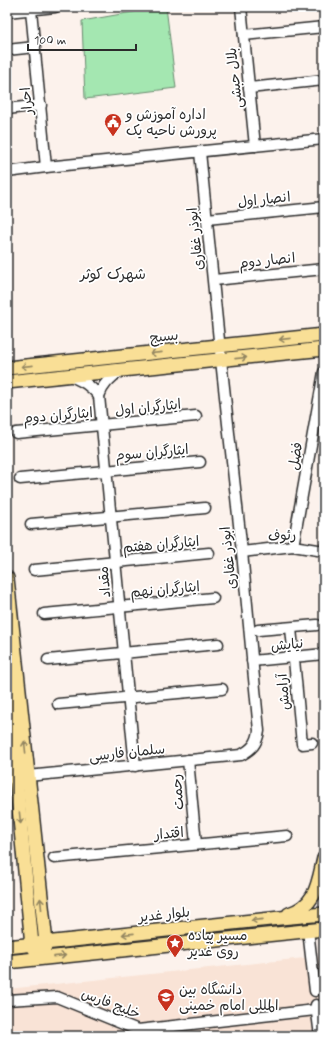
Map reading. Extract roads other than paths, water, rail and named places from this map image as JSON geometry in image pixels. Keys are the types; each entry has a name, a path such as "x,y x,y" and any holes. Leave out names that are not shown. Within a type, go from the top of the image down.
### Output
{"main road":[{"name":"بسیج","path":"7,368 324,335"},
{"name":"بسیج","path":"7,382 324,349"},
{"path":"7,578 17,778 46,943 41,958"},
{"path":"7,682 32,945 41,958"},
{"path":"280,918 294,913 320,895 324,858"},
{"name":"بلوار غدیر","path":"7,947 324,914"},
{"path":"7,962 324,929"}],"street":[{"path":"7,12 55,7"},
{"name":"بلال حبشی","path":"241,7 255,146"},
{"name":"احرار","path":"31,10 46,167"},
{"path":"244,35 324,27"},
{"path":"7,50 35,47"},
{"path":"249,88 324,80"},
{"path":"7,109 40,106"},
{"path":"7,172 324,139"},
{"name":"ابوذر غفاری","path":"200,152 242,552 259,731 258,738 254,746 249,751"},
{"name":"انصار اول","path":"207,219 324,207"},
{"name":"انصار دوم","path":"214,280 324,269"},
{"path":"69,375 79,379 91,387 99,396 106,382 113,376 125,370"},
{"name":"فضل","path":"293,546 324,372"},
{"name":"مقداد","path":"99,396 135,766"},
{"name":"ایثارگران اول","path":"103,425 196,416"},
{"name":"ایثارگران دوم","path":"16,434 103,425"},
{"name":"ایثارگران سوم","path":"20,479 200,462"},
{"path":"32,524 204,508"},
{"name":"رئوف","path":"242,552 293,546 324,551"},
{"name":"ایثارگران هفتم","path":"34,570 209,553"},
{"name":"ایثارگران نهم","path":"44,614 213,598"},
{"path":"258,630 317,626"},
{"name":"آرامش","path":"291,628 302,744 312,742"},
{"path":"48,660 218,644"},
{"name":"نیایش","path":"252,661 324,654"},
{"path":"58,704 222,689"},
{"name":"سلمان فارسی","path":"17,778 241,755 249,751"},
{"name":"رحمت","path":"188,760 196,844"},
{"name":"اقتدار","path":"54,858 287,836"},
{"path":"308,930 315,991"},
{"name":"خلیج فارس","path":"7,1000 58,997 138,1030 319,1008"},
{"path":"319,1008 320,1036"}],"place":[{"name":"اداره آموزش و پرورش ناحیه یک","path":"113,137"},
{"name":"مسیر پیاده روی غدیر","path":"175,958"},
{"name":"دانشگاه بین المللی امام خمینی","path":"166,1012"}],"district":[{"name":"شهرک کوثر","path":"113,274"}]}
